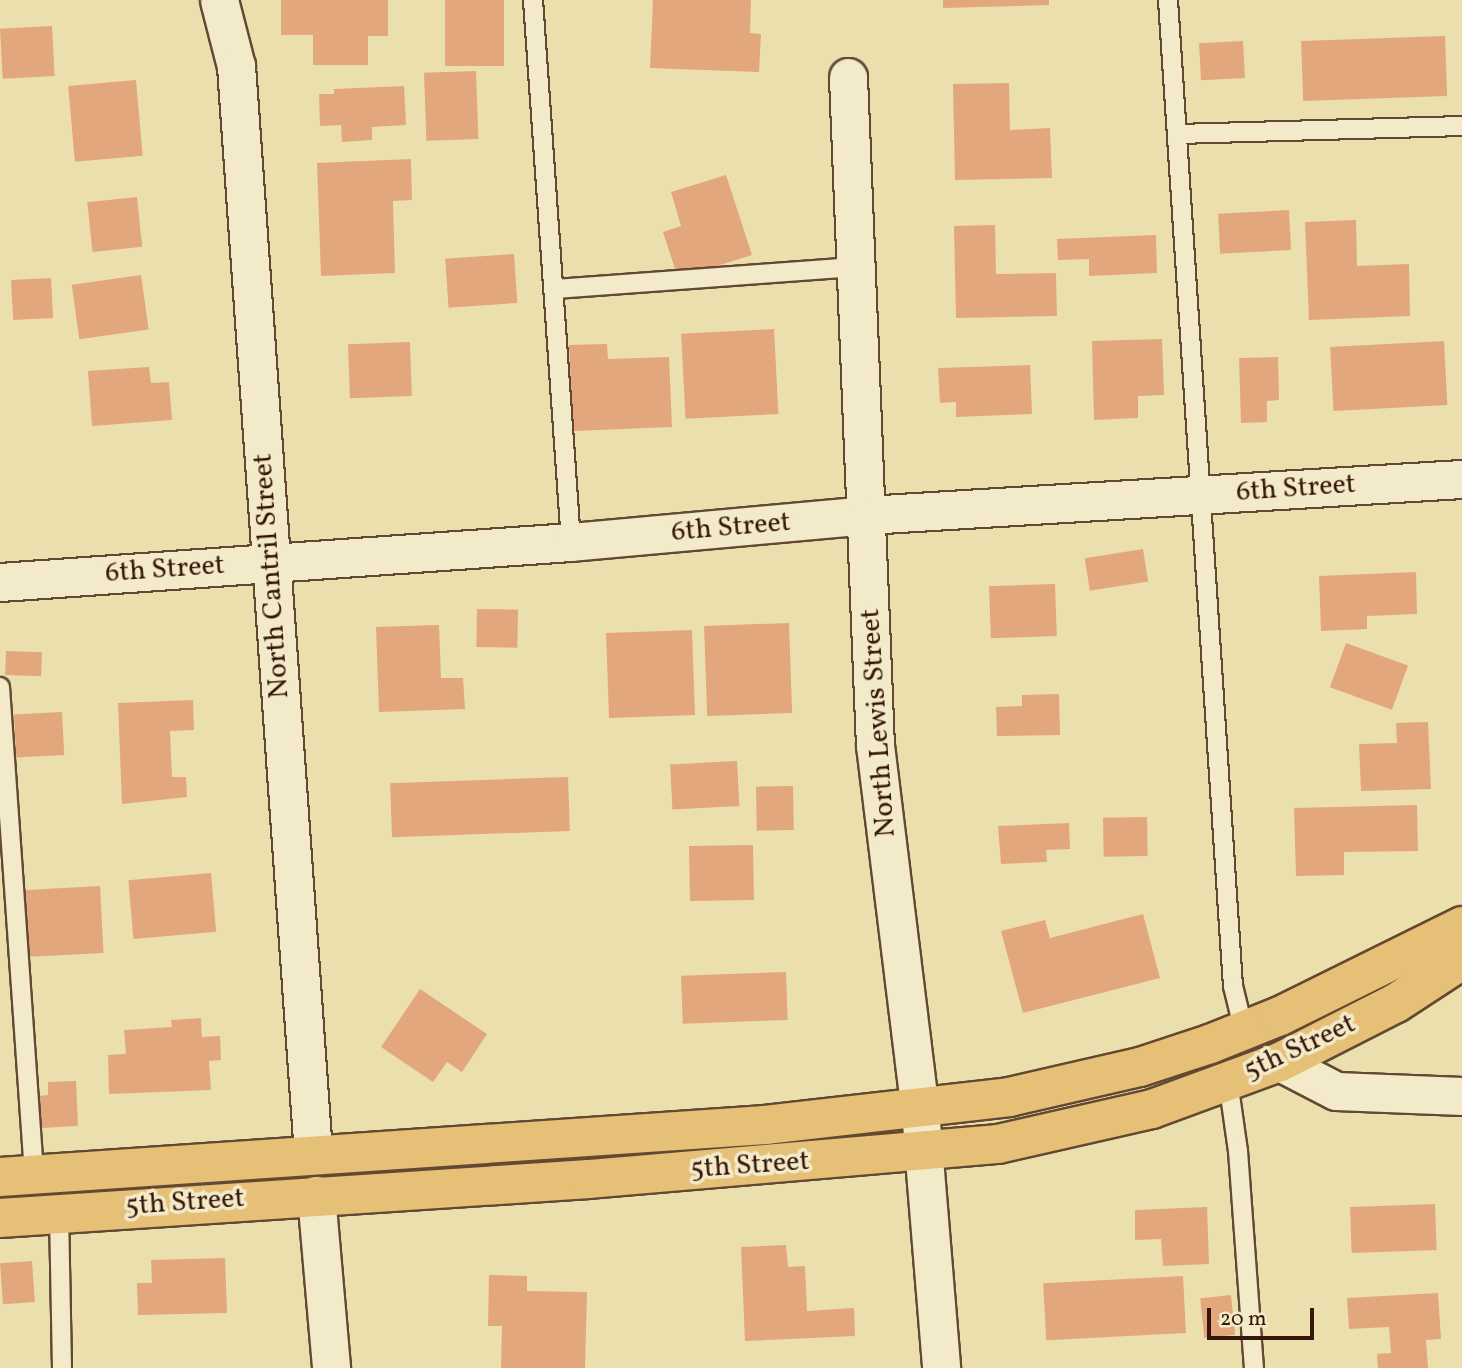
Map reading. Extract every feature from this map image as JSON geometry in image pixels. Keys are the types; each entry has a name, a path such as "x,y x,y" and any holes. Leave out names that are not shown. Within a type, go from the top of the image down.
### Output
{"main road":[{"name":"5th Street","path":"17,1175 765,1125 920,1110 1074,1084 1244,1031 1462,926"},
{"name":"5th Street","path":"0,1218 924,1153 1081,1127 1152,1109 1280,1062 1406,998 1462,960"}],"street":[{"name":"North Cantril Street","path":"219,0 236,66 313,1154"},
{"name":"North Lewis Street","path":"849,77 875,745 920,1110 941,1368"},
{"name":"6th Street","path":"0,582 571,542 866,515 1462,479"},
{"path":"1280,1062 1336,1091 1462,1096"},
{"path":"316,1195 331,1368"}],"lane":[{"path":"533,0 571,542"},
{"path":"1168,0 1233,986 1244,1031"},
{"path":"1177,134 1462,126"},
{"path":"554,289 856,267"},
{"path":"0,687 17,1175"},
{"path":"1228,1081 1238,1151 1254,1368"},
{"path":"59,1212 62,1368"}],"building":[{"path":"281,0 388,0 388,36 368,36 368,65 313,65 313,35 281,35"},
{"path":"445,0 504,0 504,66 445,66"},
{"path":"653,0 751,0 750,33 761,34 759,72 650,68"},
{"path":"943,0 1049,0 1049,5 943,8"},
{"path":"52,26 55,76 3,79 0,29"},
{"path":"1445,36 1447,96 1303,101 1301,41"},
{"path":"1243,41 1245,78 1201,80 1199,43"},
{"path":"476,71 478,139 426,141 424,73"},
{"path":"136,80 143,156 75,162 68,86"},
{"path":"1009,83 1010,130 1050,128 1052,178 955,180 953,84"},
{"path":"404,86 406,125 372,127 372,140 342,142 341,125 320,126 319,94 334,94 334,89"},
{"path":"411,159 412,200 393,201 395,273 321,276 317,163"},
{"path":"726,175 752,255 678,278 663,232 681,226 671,192"},
{"path":"137,197 142,247 93,252 87,202"},
{"path":"1289,210 1291,250 1220,254 1218,214"},
{"path":"1356,220 1357,266 1409,264 1410,316 1309,320 1305,222"},
{"path":"995,225 996,274 1056,273 1057,316 956,318 954,226"},
{"path":"1156,235 1157,273 1089,276 1089,259 1058,260 1057,239"},
{"path":"514,254 517,303 449,308 445,259"},
{"path":"141,275 149,329 79,339 72,285"},
{"path":"51,278 53,318 13,320 11,280"},
{"path":"774,329 778,414 686,419 681,334"},
{"path":"1162,339 1164,395 1138,396 1138,418 1094,420 1092,341"},
{"path":"1444,341 1447,405 1334,411 1330,347"},
{"path":"410,342 412,396 350,398 348,344"},
{"path":"607,344 608,359 669,357 672,427 573,431 569,345"},
{"path":"1278,357 1279,400 1267,401 1267,422 1241,423 1239,358"},
{"path":"1030,365 1032,414 956,417 956,402 940,403 938,368"},
{"path":"149,367 151,383 169,382 172,420 92,426 88,371"},
{"path":"1143,549 1148,582 1090,591 1085,558"},
{"path":"1416,572 1417,614 1367,616 1367,629 1321,631 1319,576"},
{"path":"1055,584 1057,636 991,638 989,586"},
{"path":"477,609 518,610 517,648 476,647"},
{"path":"789,623 792,713 707,716 704,626"},
{"path":"439,625 441,678 463,678 465,709 379,712 376,627"},
{"path":"692,630 695,715 609,718 606,633"},
{"path":"1346,643 1408,666 1392,710 1330,687"},
{"path":"6,651 42,652 41,676 5,675"},
{"path":"1059,694 1060,735 997,736 996,707 1022,706 1022,695"},
{"path":"193,700 194,730 170,731 172,777 186,777 187,797 122,804 118,703"},
{"path":"62,712 64,755 16,757 14,715"},
{"path":"1428,722 1431,789 1361,791 1359,744 1397,743 1396,723"},
{"path":"737,761 739,806 672,809 670,765"},
{"path":"568,777 570,831 392,837 390,783"},
{"path":"793,786 794,830 757,831 756,787"},
{"path":"1417,805 1418,851 1344,852 1344,875 1296,876 1294,808"},
{"path":"1147,817 1148,856 1104,857 1103,818"},
{"path":"1069,823 1070,849 1046,850 1047,862 1001,864 998,826"},
{"path":"753,845 754,900 690,901 689,846"},
{"path":"211,873 216,932 133,939 128,880"},
{"path":"100,886 104,953 25,957 21,890"},
{"path":"1143,914 1160,978 1023,1013 1001,931 1045,920 1050,938"},
{"path":"786,972 788,1020 683,1024 681,976"},
{"path":"420,989 487,1034 462,1072 447,1062 433,1082 381,1047"},
{"path":"201,1018 202,1037 220,1036 221,1060 209,1061 211,1090 109,1094 108,1055 126,1054 124,1030 172,1027 171,1020"},
{"path":"76,1081 78,1126 41,1128 39,1096 48,1095 48,1082"},
{"path":"1435,1204 1437,1250 1352,1253 1350,1207"},
{"path":"1207,1207 1209,1264 1163,1266 1161,1239 1135,1240 1135,1210"},
{"path":"786,1245 788,1267 805,1266 807,1311 854,1308 855,1336 745,1341 741,1247"},
{"path":"225,1258 227,1313 138,1315 137,1283 152,1283 151,1260"},
{"path":"32,1261 35,1302 3,1304 0,1263"},
{"path":"489,1275 527,1276 527,1291 587,1292 585,1368 501,1368 502,1326 488,1326"},
{"path":"1183,1276 1186,1333 1046,1340 1043,1283"},
{"path":"1438,1293 1441,1339 1426,1340 1428,1368 1378,1368 1377,1354 1391,1353 1389,1327 1349,1329 1347,1298"},
{"path":"1231,1295 1235,1335 1204,1338 1200,1298"}]}
